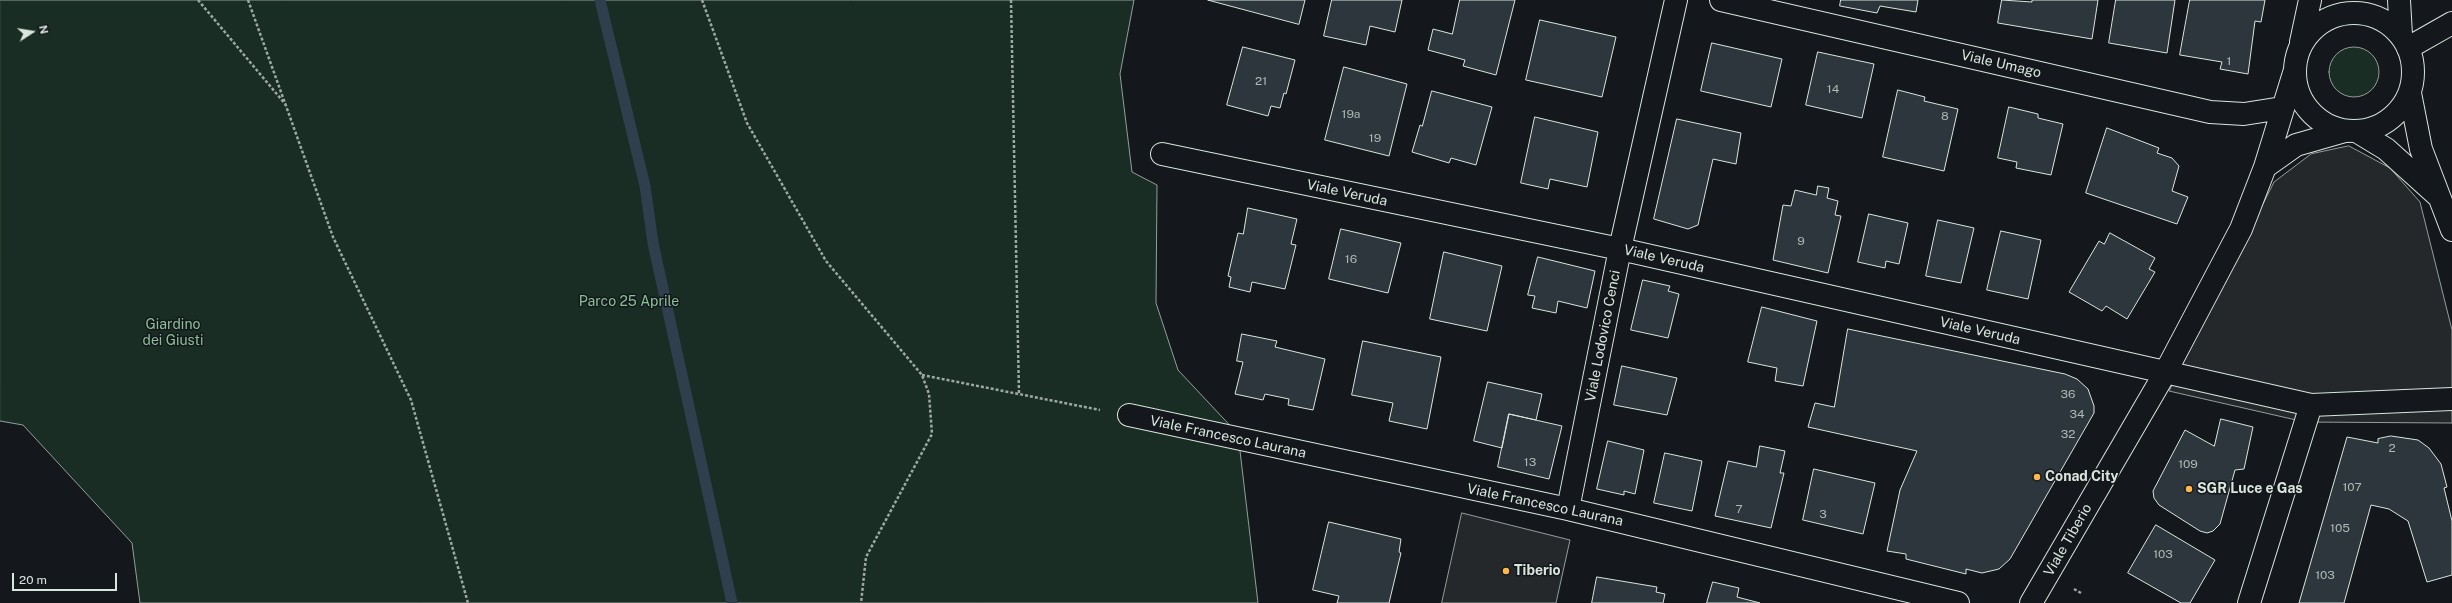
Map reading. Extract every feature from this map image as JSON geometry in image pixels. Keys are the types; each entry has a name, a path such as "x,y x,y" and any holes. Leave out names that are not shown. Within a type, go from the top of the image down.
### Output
{"street":[{"name":"Viale Lodovico Cenci","path":"1568,509 1620,249 1676,0"},
{"name":"Viale Umago","path":"1721,0 2210,112 2244,114 2282,108"},
{"path":"2310,0 2301,43 2296,58 2294,73 2296,87 2309,112 2319,121 2351,131 2386,149 2442,200"},
{"path":"2265,167 2296,145 2351,131 2371,129 2395,116 2410,93 2413,78 2413,63 2405,42 2399,0"},
{"path":"2301,43 2313,28 2324,20 2349,12 2368,14 2386,22 2405,42"},
{"path":"2405,42 2452,23"},
{"name":"Viale Tiberio","path":"2031,603 2165,373 2241,229 2265,167 2294,73"},
{"path":"2410,93 2422,149 2452,230"},
{"name":"Viale Veruda","path":"1162,154 1620,249 2311,405 2452,399"},
{"path":"2249,603 2311,405"},
{"name":"Viale Francesco Laurana","path":"1129,415 1568,509 1958,603"}],"path":[{"path":"198,0 287,107"},
{"path":"248,0 333,237 411,400 468,603"},
{"path":"702,0 747,123 826,261 922,375 929,394 932,434 866,557 861,603"},
{"path":"1011,0 1019,394"},
{"path":"922,375 1129,415"}],"green space":[{"name":"Parco 25 Aprile","path":"0,0 1134,0 1120,74 1132,172 1157,185 1156,303 1178,370 1238,434 1258,603 140,603 132,543 23,425 0,421"},
{"path":"2354,47 2368,51 2375,58 2379,72 2375,86 2368,93 2354,97 2340,93 2333,86 2329,72 2333,58 2340,51"}],"shaded area":[{"path":"2349,146 2390,168 2420,202 2452,330 2452,423 2305,422 2169,391 2274,182 2311,154"},
{"name":"Tiberio","path":"1462,513 1570,540 1556,603 1442,603"}],"building":[{"path":"1208,0 1305,0 1299,24"},
{"path":"1332,0 1402,0 1395,32 1370,26 1366,45 1324,36"},
{"path":"1460,0 1515,0 1496,75 1463,66 1465,60 1428,50 1433,29 1452,34"},
{"path":"1841,0 1918,0 1916,12 1880,6 1877,13 1840,6"},
{"path":"2002,0 2032,2 2032,0 2098,0 2092,39 1998,23"},
{"path":"2116,0 2175,0 2167,53 2109,43"},
{"path":"2190,0 2265,0 2261,22 2255,21 2248,74 2220,69 2222,62 2180,55"},
{"path":"1540,20 1616,37 1602,97 1526,80"},
{"path":"1712,43 1782,59 1771,107 1701,91"},
{"path":"1243,47 1295,60 1286,94 1284,93 1280,108 1271,106 1268,116 1227,105"},
{"path":"1818,52 1874,64 1862,118 1806,105"},
{"path":"1344,67 1407,84 1389,156 1325,140"},
{"path":"1898,90 1925,97 1924,101 1958,109 1944,171 1883,157"},
{"path":"1432,91 1492,107 1476,165 1451,158 1449,163 1412,152 1420,125 1422,126"},
{"path":"2009,107 2038,114 2038,118 2063,124 2051,175 2016,168 2017,162 1998,158"},
{"path":"1535,117 1598,132 1587,187 1550,179 1548,189 1521,183"},
{"path":"1677,119 1741,133 1736,164 1713,159 1698,225 1688,229 1654,219"},
{"path":"2107,128 2159,148 2157,153 2172,158 2179,166 2172,191 2188,197 2177,224 2086,193"},
{"path":"1818,186 1829,188 1827,198 1838,201 1835,215 1841,216 1828,273 1773,260 1783,205 1791,206 1795,190 1816,195"},
{"path":"1248,208 1297,219 1291,244 1296,245 1285,289 1252,282 1250,292 1229,287 1231,277 1228,276 1238,233 1243,234"},
{"path":"1869,214 1908,223 1899,264 1886,261 1885,268 1858,262"},
{"path":"1938,220 1974,228 1961,283 1926,276"},
{"path":"1341,229 1401,243 1388,293 1329,279"},
{"path":"2001,231 2041,240 2028,299 1987,290"},
{"path":"2110,233 2155,258 2149,269 2155,272 2127,319 2106,306 2102,311 2069,292 2099,241 2104,244"},
{"path":"1444,252 1502,266 1487,331 1430,319"},
{"path":"1538,257 1595,271 1587,308 1558,301 1556,313 1532,308 1535,296 1528,295"},
{"path":"1643,280 1670,286 1668,291 1679,294 1668,338 1631,330"},
{"path":"1762,307 1817,321 1803,386 1775,381 1777,368 1748,362"},
{"path":"1848,329 2065,374 2077,379 2088,389 2094,406 2094,413 2010,559 1999,569 1982,573 1966,569 1966,574 1906,559 1906,554 1887,551 1900,490 1917,451 1808,427 1815,403 1834,407"},
{"path":"1242,334 1277,341 1275,347 1325,359 1313,410 1288,405 1289,399 1265,394 1263,400 1235,394 1243,362 1237,361"},
{"path":"1363,341 1441,357 1427,429 1389,421 1393,403 1352,395"},
{"path":"1622,366 1677,378 1667,415 1614,405"},
{"path":"1488,382 1542,394 1536,420 1509,414 1502,448 1474,441"},
{"path":"1509,414 1562,426 1549,479 1498,467"},
{"path":"2221,419 2253,427 2244,469 2235,470 2220,524 2213,531 2207,533 2200,531 2159,505 2154,498 2153,491 2185,430 2214,446"},
{"path":"2391,436 2418,440 2429,448 2441,464 2447,487 2444,488 2452,521 2452,575 2427,582 2408,521 2389,509 2371,505 2344,603 2299,603 2347,437 2378,443 2378,439"},
{"path":"1608,441 1644,450 1635,494 1624,491 1624,495 1597,489"},
{"path":"1760,446 1785,451 1780,473 1784,473 1771,528 1715,516 1728,461 1756,467"},
{"path":"1665,453 1702,461 1692,511 1654,503"},
{"path":"1814,469 1875,483 1863,534 1803,520"},
{"path":"1329,522 1401,539 1399,552 1401,553 1389,603 1337,603 1339,596 1313,590"},
{"path":"2156,525 2215,560 2190,603 2181,603 2128,573"},
{"path":"1597,577 1657,587 1656,592 1665,594 1663,603 1592,603"},
{"path":"1713,582 1739,588 1737,597 1760,603 1707,603"}],"waterway":[{"path":"600,0 645,186 653,243 732,603"}],"place":[{"name":"Conad City","path":"2037,477"},
{"name":"SGR Luce e Gas","path":"2189,489"},
{"name":"Tiberio","path":"1506,571"}],"park label":[{"name":"Giardino dei Giusti","path":"173,334"}]}
